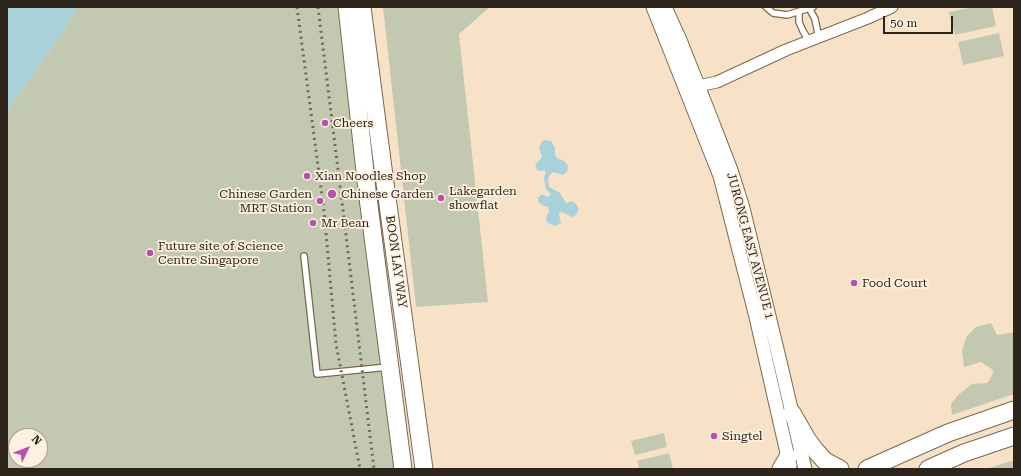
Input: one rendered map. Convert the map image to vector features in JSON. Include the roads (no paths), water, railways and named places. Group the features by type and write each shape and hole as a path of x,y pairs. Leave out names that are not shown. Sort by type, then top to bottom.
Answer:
{"main road":[{"name":"BOON LAY WAY","path":"347,7 367,190 403,469"},
{"name":"BOON LAY WAY","path":"362,7 424,469"},
{"path":"867,469 948,433 1014,410"},
{"path":"792,413 807,439 824,461 840,469"},
{"path":"928,469 964,453 1014,436"}],"street":[{"name":"JURONG EAST AVENUE 1","path":"653,7 731,170 738,193 786,465"},
{"name":"JURONG EAST AVENUE 1","path":"665,7 694,92"},
{"path":"694,92 814,39 892,7"},
{"name":"JURONG EAST AVENUE 1","path":"754,286 792,413 805,469"}],"lane":[{"path":"766,7 773,13 781,15 787,15 811,8 815,19 814,39"},
{"path":"799,12 799,22 803,31 814,39"},
{"path":"304,256 317,374 390,366"}],"water":[{"path":"7,7 79,7 7,111"},
{"path":"544,140 551,141 555,148 555,155 557,158 564,161 568,166 567,172 563,175 553,172 551,174 548,178 549,187 560,193 565,202 567,203 571,201 576,204 579,209 576,215 571,217 560,212 559,215 561,223 555,226 546,221 549,211 548,207 538,202 538,198 541,195 548,197 551,194 545,186 544,177 546,172 544,170 537,170 535,165 542,157 539,148"}],"railway":[{"path":"297,7 324,211 336,344 360,469"},
{"path":"318,7 374,469"}],"place":[{"name":"Cheers","path":"325,123"},
{"name":"Xian Noodles Shop","path":"307,176"},
{"name":"Chinese Garden","path":"332,194"},
{"name":"Lakegarden showflat","path":"441,198"},
{"name":"Chinese Garden MRT Station","path":"320,201"},
{"name":"Mr Bean","path":"313,223"},
{"name":"Future site of Science Centre Singapore","path":"150,253"},
{"name":"Food Court","path":"854,283"},
{"name":"Singtel","path":"714,436"}]}
